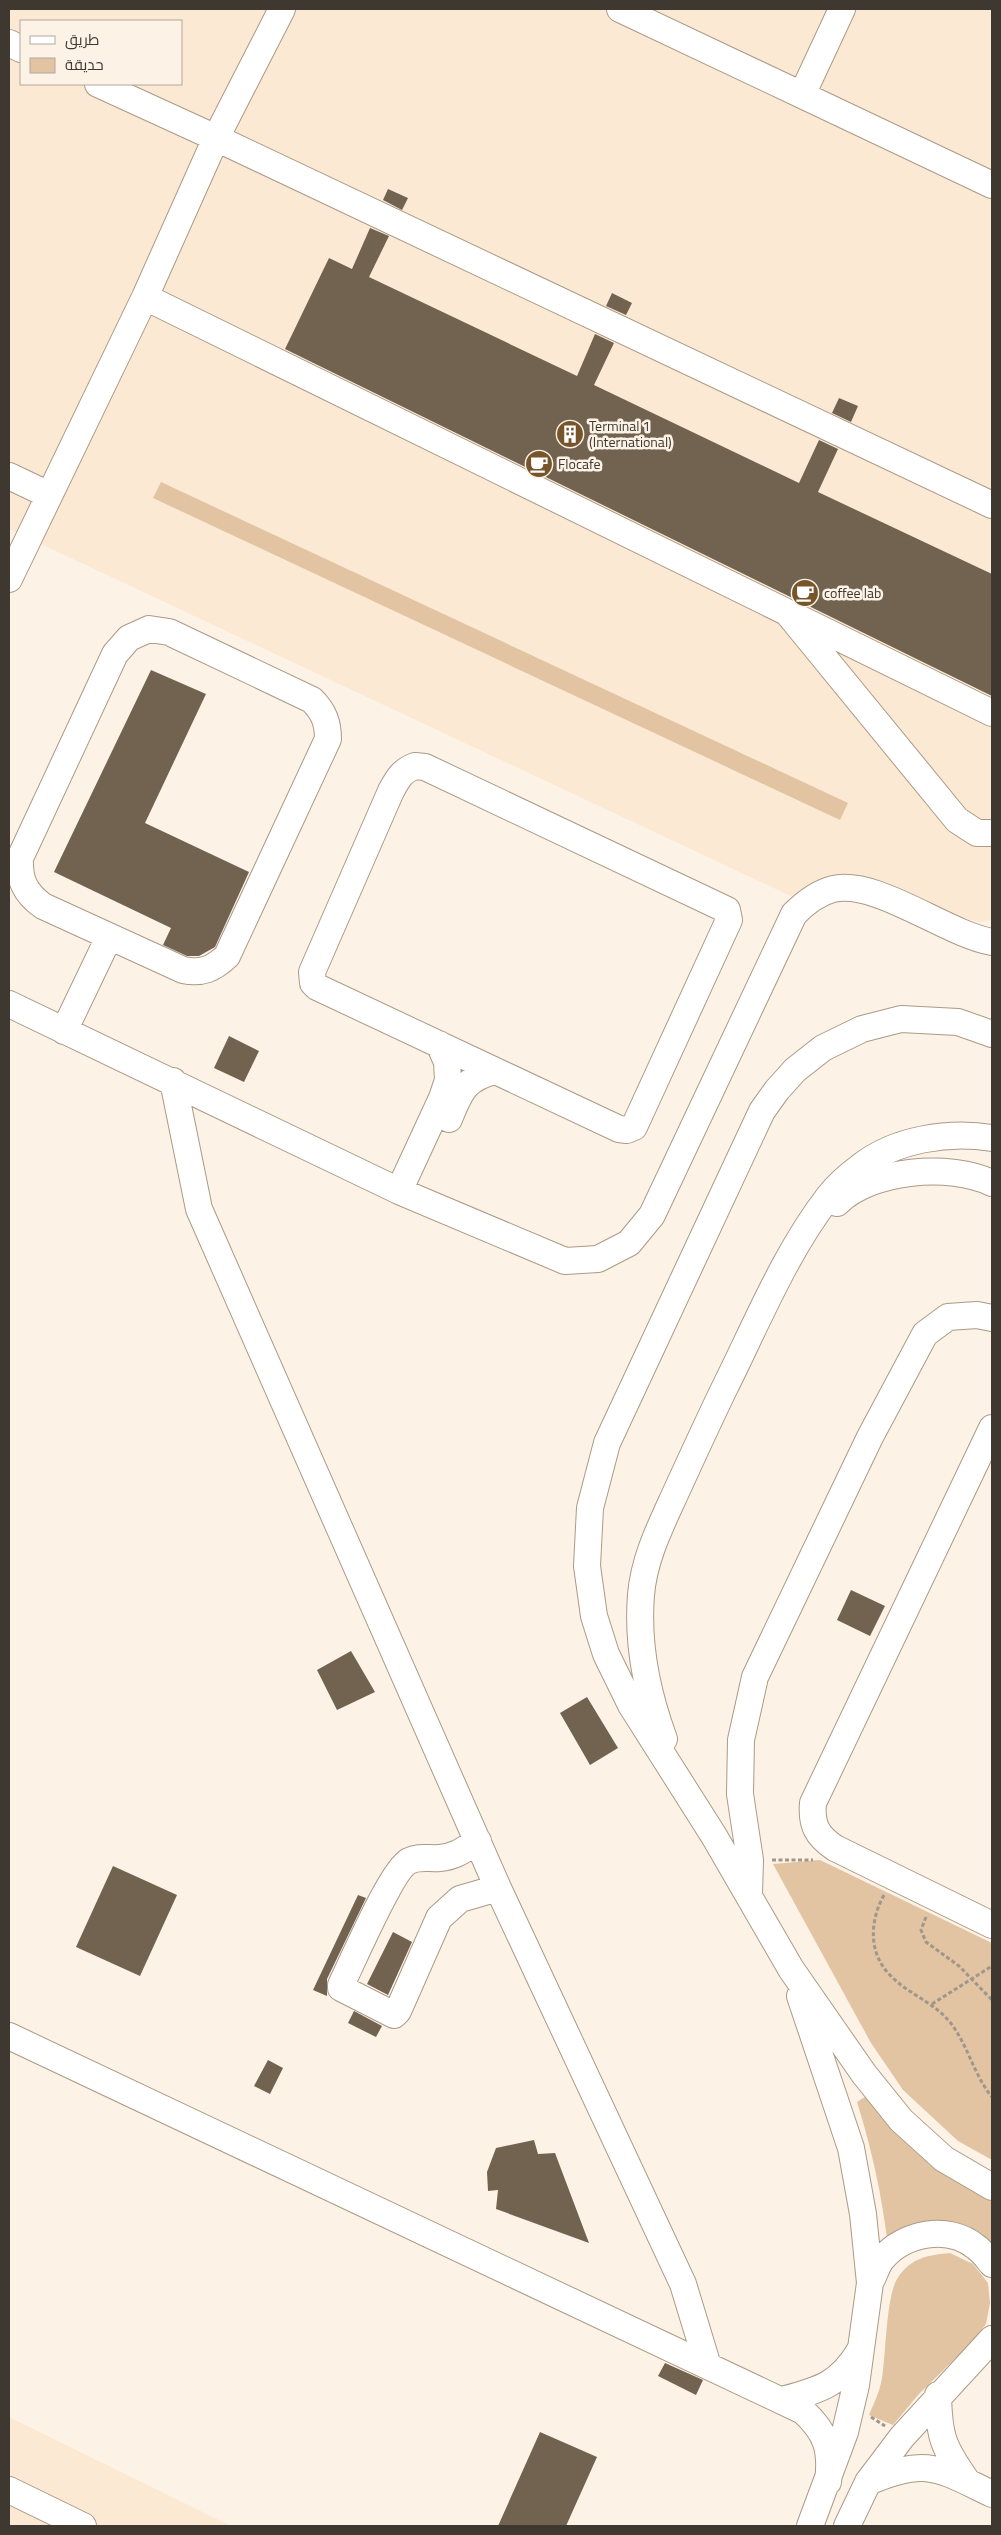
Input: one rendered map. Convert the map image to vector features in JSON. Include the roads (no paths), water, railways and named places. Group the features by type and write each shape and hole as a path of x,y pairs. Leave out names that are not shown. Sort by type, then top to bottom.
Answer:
{"lane":[{"path":"9,579 145,297 216,138 282,9"},
{"path":"620,9 992,185"},
{"path":"802,95 842,9"},
{"path":"100,85 216,138 992,506"},
{"path":"145,297 992,712"},
{"path":"9,476 49,495"},
{"path":"785,609 957,820 977,833 992,833"},
{"path":"149,629 168,632 312,700 325,717 328,727 328,739 227,956 217,966 196,973 183,970 109,937 43,906 31,897 22,884 20,858 119,648 129,638 149,629"},
{"path":"415,766 425,767 727,910 729,920 634,1127 627,1130 619,1129 495,1071 316,987 311,977 380,814 398,777 406,770 415,766"},
{"path":"9,1004 407,1194 564,1261 598,1259 629,1243 652,1215 794,914 804,903 834,889 860,890 883,897 974,939 992,942"},
{"path":"64,1031 109,937"},
{"path":"992,1034 958,1022 901,1019 862,1030 823,1048 795,1070 777,1090 762,1112 607,1443 590,1508 587,1566 594,1616 606,1654 631,1705 748,1894 791,1969 864,2074 901,2120 944,2159 992,2187"},
{"path":"407,1194 448,1080 447,1062 439,1044"},
{"path":"407,1194 466,1085 479,1075 495,1071"},
{"path":"173,1081 199,1209 498,1888 683,2284 708,2366"},
{"path":"680,1782 647,1682 641,1649 641,1594 653,1544 705,1429 786,1263 829,1195 860,1166 888,1149 935,1137 975,1135 992,1138"},
{"path":"786,1263 815,1226 842,1198 879,1178 936,1171 981,1178 992,1183"},
{"path":"748,1894 750,1860 740,1794 741,1740 755,1677 870,1437 925,1334 948,1317 987,1321"},
{"path":"992,1428 813,1803 812,1818 816,1830 823,1840 835,1848 992,1925"},
{"path":"478,1841 457,1855 438,1859 415,1858 406,1862 390,1884 341,1988 394,2015 398,2011 439,1918 460,1899 498,1888"},
{"path":"791,1969 851,2148 863,2214 870,2283 862,2346 851,2405 828,2482 810,2526"},
{"path":"9,2036 803,2411 818,2424 825,2438 831,2460 828,2482"},
{"path":"870,2283 882,2260 901,2242 926,2234 952,2235 976,2246 992,2264"},
{"path":"847,2526 868,2482 902,2436 992,2339"},
{"path":"782,2400 831,2384 850,2368 862,2346"},
{"path":"938,2395 939,2428 944,2446 967,2481"},
{"path":"868,2482 886,2474 920,2466 936,2468 992,2494"},
{"path":"9,2490 83,2526"}],"place":[{"name":"Terminal 1 (International)","path":"570,434"},
{"name":"Flocafe","path":"539,464"},
{"name":"coffee lab","path":"805,593"}]}
